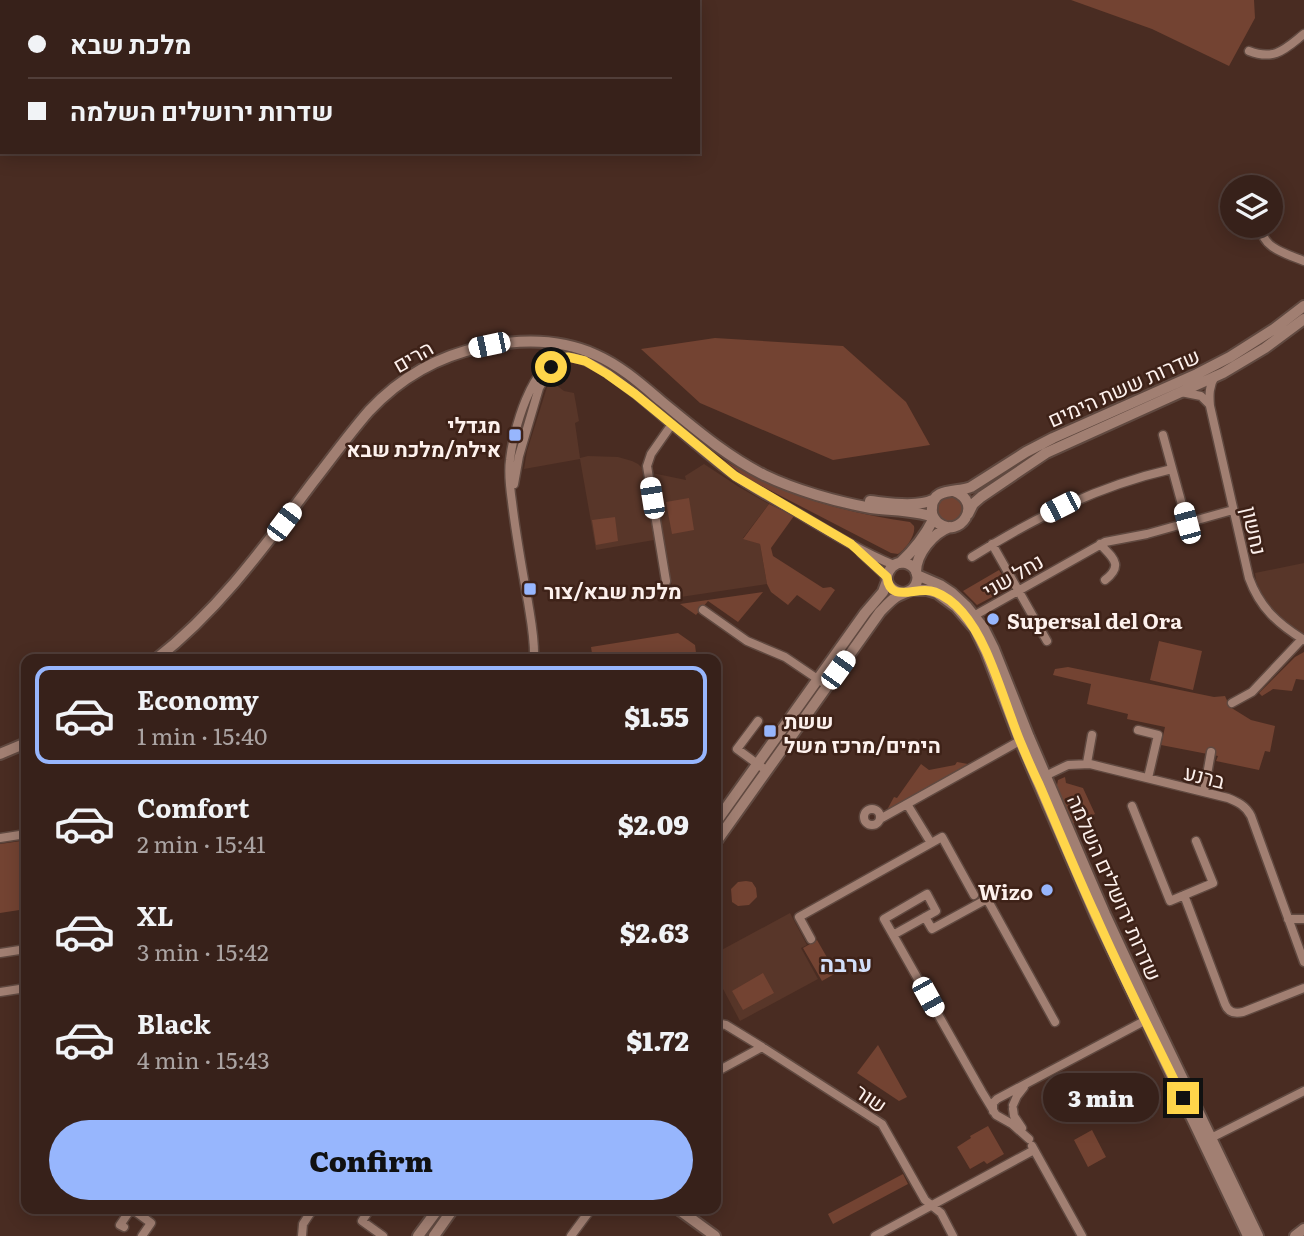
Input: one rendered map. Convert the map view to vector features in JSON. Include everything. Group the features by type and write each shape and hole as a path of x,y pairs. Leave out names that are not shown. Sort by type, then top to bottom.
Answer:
{"main road":[{"name":"שדרות ששת הימים","path":"954,491 974,485 1053,438 1219,363 1274,329 1304,306"},
{"name":"שדרות ששת הימים","path":"968,514 978,499 1040,456 1215,376 1249,358 1304,320"},
{"name":"הרים","path":"162,654 232,588 356,427 384,396 426,367 472,349 508,343 547,342 595,354 633,377 738,460 778,480 857,505 934,517"},
{"name":"הרים","path":"808,491 890,503 922,503 934,499"},
{"path":"822,683 880,612 894,598 916,584 920,555 939,533 965,519 968,505 960,494 954,491 943,492 934,499 932,505 934,517 940,524 950,527"},
{"path":"904,512 919,520 921,538"},
{"path":"721,834 762,768 822,683 865,613 883,592 890,569 909,555 934,517"},
{"path":"897,564 911,565 917,573"},
{"name":"שדרות ירושלים השלמה","path":"917,573 952,593 971,618 1248,1236"},
{"path":"887,579 894,590 907,592"},
{"name":"שדרות ירושלים השלמה","path":"907,592 927,590 937,593 971,618"},
{"path":"0,754 21,745"},
{"path":"721,816 762,768"},
{"name":"שדרות ירושלים השלמה","path":"1207,1140 1258,1236"},
{"path":"418,1236 434,1214"},
{"path":"434,1236 449,1214"},
{"path":"685,1214 715,1236"},
{"path":"1295,1236 1304,1229"}],"street":[{"path":"1249,51 1263,55 1275,54 1304,34"},
{"path":"1264,238 1268,244 1304,261"},
{"path":"534,654 533,630 512,503 517,462 540,388 548,371 561,358 576,358 595,366 625,386 735,476 851,544 897,564"},
{"name":"נחשון","path":"1215,376 1209,394 1210,406 1249,578 1257,597 1274,619 1303,639"},
{"path":"1181,392 1201,396 1210,406"},
{"path":"666,581 647,469 651,454 672,424"},
{"path":"1163,435 1187,523"},
{"path":"972,557 1040,517 1080,498 1123,481 1172,469"},
{"name":"נחל שני","path":"971,618 1100,544 1233,510"},
{"path":"851,544 887,579"},
{"path":"992,544 1046,641"},
{"path":"1100,544 1115,561 1116,566 1105,580"},
{"path":"703,610 747,641 781,654 822,683"},
{"path":"1232,703 1252,692 1303,639"},
{"path":"758,721 737,748 762,768"},
{"path":"1138,730 1157,735 1148,778"},
{"path":"1087,763 1092,735"},
{"path":"880,819 1024,739"},
{"path":"1203,792 1211,752"},
{"name":"ברנע","path":"1041,778 1068,765 1087,763 1241,804 1247,809 1304,962"},
{"path":"907,804 931,843"},
{"path":"1132,806 1170,901 1213,883 1196,841"},
{"path":"0,838 21,835"},
{"path":"811,939 799,917 942,837 974,895"},
{"path":"893,935 936,911 927,894 884,919 893,935 982,1092 997,1114 1029,1139"},
{"path":"1184,895 1224,1004 1231,1012 1242,1012 1304,988"},
{"path":"925,917 932,929 987,899 1055,1022"},
{"path":"1288,919 1304,919"},
{"path":"0,953 21,950"},
{"path":"0,992 21,989"},
{"path":"997,1114 993,1103 999,1098 1149,1018"},
{"name":"שור","path":"721,1024 730,1026 881,1123 925,1200 941,1213 953,1236"},
{"path":"721,1069 762,1047"},
{"path":"997,1114 1007,1117 1028,1082"},
{"path":"1207,1140 1304,1091"},
{"path":"982,1092 989,1097 1009,1099 1015,1117 1082,1236"},
{"path":"875,1236 1034,1150"},
{"path":"124,1227 120,1225 128,1214"},
{"path":"139,1214 151,1223 142,1236"},
{"path":"302,1236 302,1227 310,1214"},
{"path":"367,1214 362,1221 383,1236"},
{"path":"571,1236 587,1214"},
{"path":"304,1222 307,1236"}],"shaded area":[{"path":"1071,0 1254,0 1255,18 1229,66 1152,29"},
{"path":"715,338 843,346 906,402 930,445 833,460 700,403 641,349"},
{"path":"551,381 564,391 574,393 579,421 575,423 580,458 618,457 632,461 642,468 654,540 596,550 580,459 524,469 527,451"},
{"path":"722,459 787,491 821,503 910,522 914,526 912,537 901,552 891,553 748,479"},
{"path":"704,464 769,504 743,538 760,544 767,584 674,598 652,473 686,480 685,476"},
{"path":"941,495 959,495 966,512 964,518 947,525 934,512"},
{"path":"689,498 694,530 672,534 666,502"},
{"path":"769,504 794,516 771,548 773,556 823,588 831,587 835,590 820,611 797,595 788,605 771,592 767,584 760,544 743,539"},
{"path":"615,517 618,541 596,545 592,520"},
{"path":"1304,563 1304,635 1283,622 1271,610 1262,597 1255,573"},
{"path":"999,570 1009,586 1007,589 977,605 963,591"},
{"path":"763,592 738,622 708,601 696,615 680,604"},
{"path":"678,633 695,645 696,654 592,654 591,647"},
{"path":"1159,641 1202,651 1193,690 1150,680"},
{"path":"1304,652 1304,680 1296,679 1292,691 1273,689 1262,696 1259,693 1295,657"},
{"path":"1068,667 1214,697 1225,696 1230,707 1251,720 1275,726 1270,752 1265,751 1259,770 1216,761 1218,756 1161,745 1165,727 1127,719 1128,714 1087,704 1091,684 1053,675 1055,669"},
{"path":"957,762 968,764 888,808 921,764 929,770 955,765"},
{"path":"1065,777 1066,783 1083,788 1095,814 1072,824 1056,790 1058,780"},
{"path":"21,841 21,910 0,913 0,844"},
{"path":"738,882 752,882 757,897 749,905 738,906 732,902 731,889"},
{"path":"790,913 807,945 801,948 818,979 740,1021 721,988 721,950"},
{"path":"817,940 836,973 822,981 803,948"},
{"path":"763,973 774,993 743,1010 732,991"},
{"path":"878,1045 907,1097 899,1101 857,1073"},
{"path":"988,1126 1004,1154 987,1164 984,1161 970,1169 957,1147"},
{"path":"1092,1130 1106,1157 1088,1167 1074,1140"},
{"path":"903,1174 908,1184 833,1224 828,1214"}],"place":[{"name":"מגדלי אילת/מלכת שבא","path":"515,435"},
{"name":"מלכת שבא/צור","path":"530,589"},
{"name":"Supersal del Ora","path":"993,619"},
{"name":"ששת הימים/מרכז משל","path":"770,731"},
{"name":"Wizo","path":"1047,890"}],"district":[{"name":"ערבה","path":"846,962"}],"route":[{"path":"551,367 561,358 568,357 585,361 601,370 625,386 735,476 851,544 887,577 888,584 894,590 899,593 911,590 937,593 968,620 986,652 1020,741 1096,917 1183,1098"}]}
